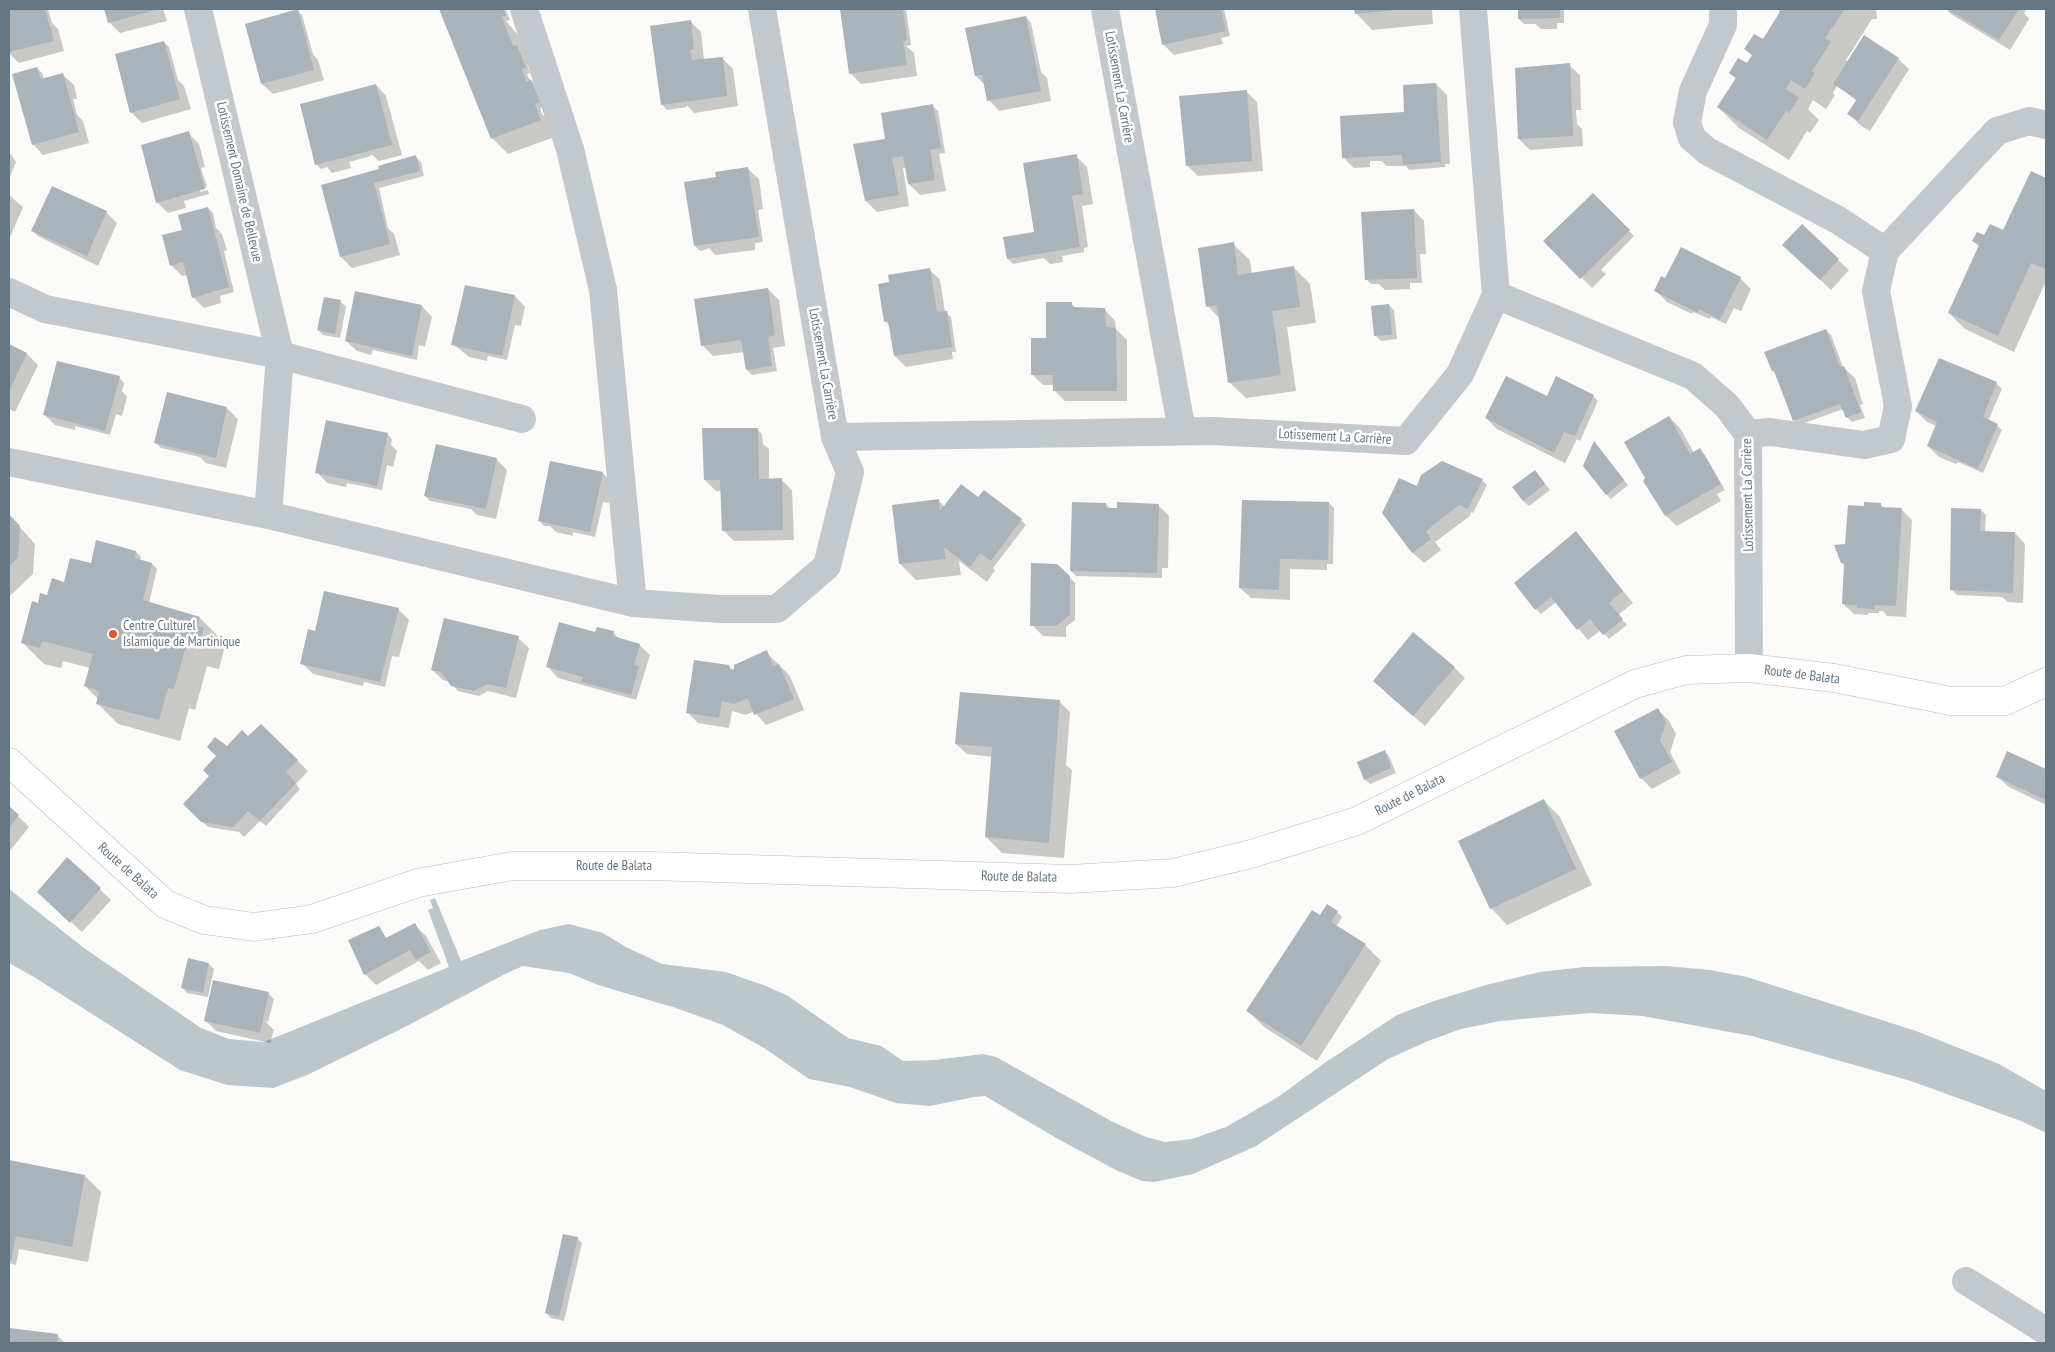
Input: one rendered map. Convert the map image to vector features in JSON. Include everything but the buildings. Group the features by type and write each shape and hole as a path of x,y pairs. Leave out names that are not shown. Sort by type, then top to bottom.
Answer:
{"main road":[{"name":"Route de Balata","path":"9,762 165,904 204,920 254,927 312,919 418,883 512,866 651,866 1070,878 1173,873 1251,854 1357,821 1635,684 1686,670 1749,668 1834,678 1951,702 2005,702 2046,682"}],"street":[{"name":"Lotissement Domaine de Bellevue","path":"198,9 280,355 268,515"},
{"path":"524,9 570,148 604,290 633,603"},
{"name":"Lotissement La Carrière","path":"762,9 835,437 1212,431 1406,441 1460,374 1496,295 1473,9"},
{"name":"Lotissement La Carrière","path":"1105,9 1182,431"},
{"path":"1723,9 1723,25 1693,91 1687,122 1692,138 1707,151 1838,220 1885,252"},
{"path":"1748,434 1770,432 1864,445 1891,439 1898,406 1876,291 1885,252 1997,131 2029,121 2046,125"},
{"path":"9,292 45,309 280,355 522,419"},
{"name":"Lotissement La Carrière","path":"1496,295 1693,376 1727,406 1748,434 1749,668"},
{"path":"9,462 268,515 633,603 720,609 777,609 827,566 850,472 835,437"},
{"path":"1966,1281 2046,1332"}],"shaded area":[{"path":"9,889 84,948 201,1028 229,1039 264,1042 449,967 428,910 433,908 430,900 435,898 461,961 540,930 569,924 603,933 626,947 662,964 726,972 766,986 788,996 848,1038 881,1046 903,1061 934,1060 983,1054 996,1057 1113,1122 1146,1137 1165,1142 1192,1139 1226,1127 1278,1097 1326,1062 1397,1015 1434,1001 1486,985 1540,972 1584,967 1666,966 1710,970 1747,977 1916,1031 1999,1064 2046,1091 2046,1133 2021,1121 1911,1081 1752,1036 1643,1016 1590,1013 1500,1021 1461,1029 1428,1041 1388,1059 1256,1146 1193,1174 1154,1182 1142,1181 1118,1171 1058,1139 985,1096 930,1106 896,1103 850,1087 809,1079 764,1048 723,1025 676,1008 598,985 569,973 523,966 307,1075 273,1088 227,1085 180,1070 9,963"}],"place":[{"name":"Centre Culturel Islamique de Martinique","path":"113,634"}]}
